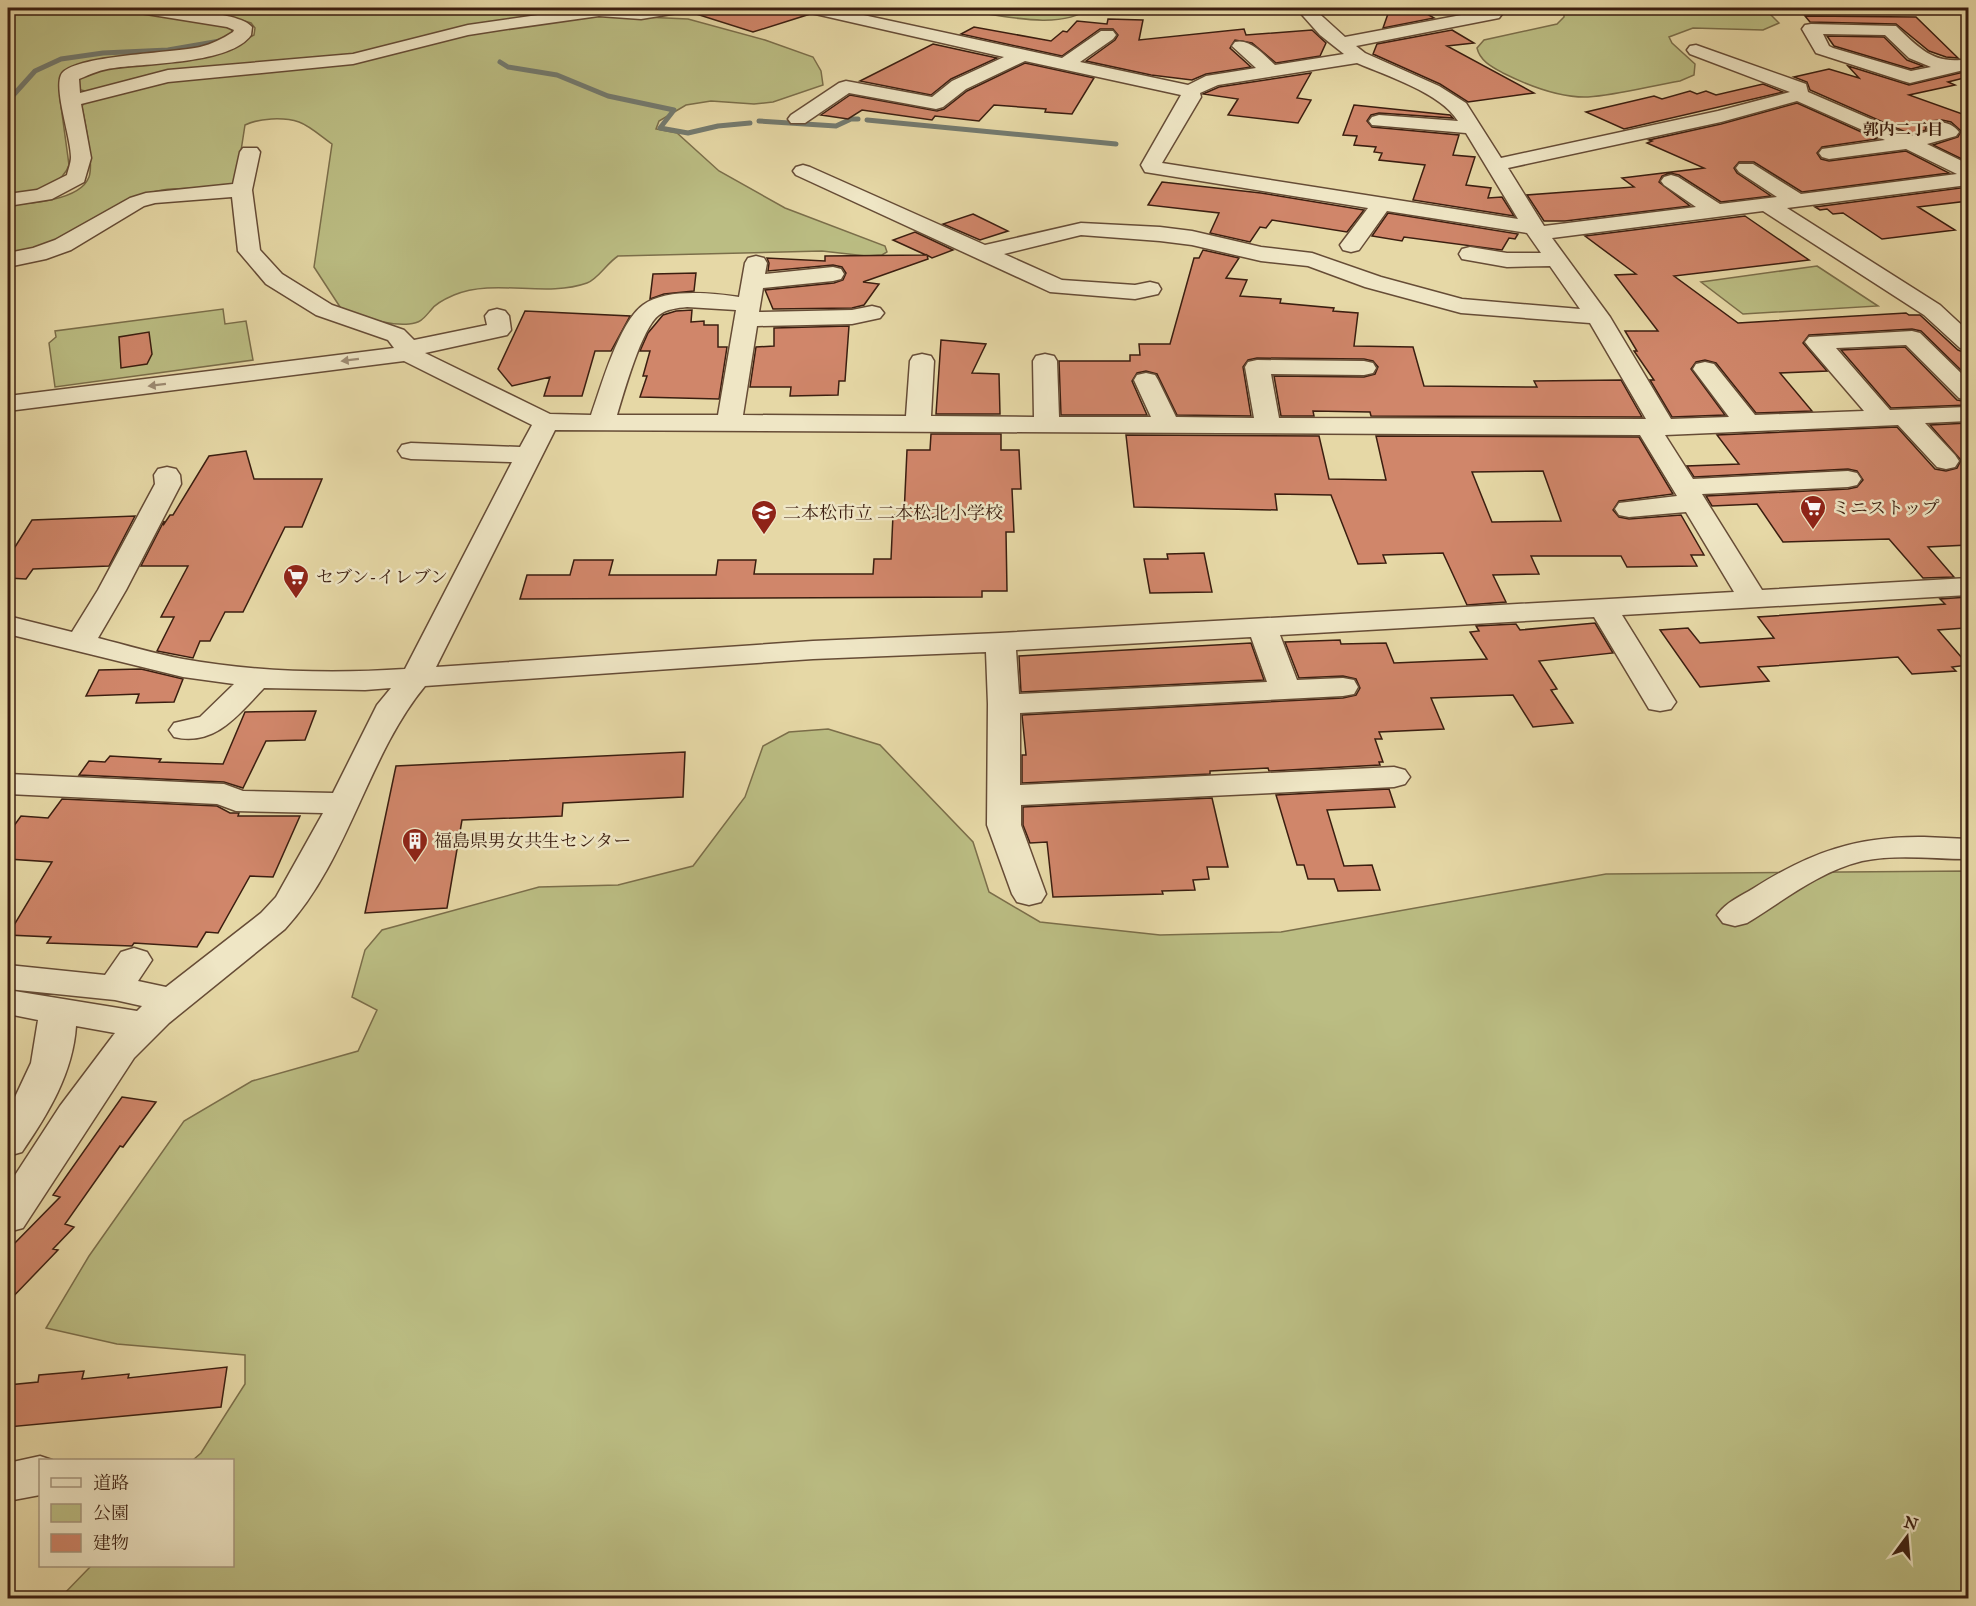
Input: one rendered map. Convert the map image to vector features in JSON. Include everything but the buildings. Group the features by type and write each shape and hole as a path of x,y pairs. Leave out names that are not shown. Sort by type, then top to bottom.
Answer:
{"street":[{"path":"8,200 51,194 77,178 81,158 71,100 70,76 80,70 112,63 208,51 231,44 242,35 243,27 231,22 140,8"},
{"path":"71,100 168,76 352,59 468,30 500,25 599,11 641,14 678,8"},
{"path":"811,8 1021,56 1190,91 1213,80 1359,57"},
{"path":"1304,8 1326,31 1359,57 1444,96 1459,107 1537,230 1598,317 1689,495 1752,598"},
{"path":"1343,43 1493,14"},
{"path":"1950,68 1915,54 1890,30 1811,29 1822,50 1910,77 1968,64"},
{"path":"1064,65 1107,35"},
{"path":"1241,46 1272,71"},
{"path":"1696,50 1799,91 1908,143 1968,177"},
{"path":"798,118 846,87 936,103 960,85 1021,56"},
{"path":"1201,68 1230,77"},
{"path":"1495,165 1678,125 1799,91 1819,83"},
{"path":"1190,91 1191,97 1151,165 1152,168 1537,230 1766,204 1968,177"},
{"path":"1647,112 1678,125"},
{"path":"1379,121 1472,128"},
{"path":"1829,153 1908,143 1949,132 1937,127"},
{"path":"250,152 242,190 249,251 274,279 324,310 396,335 404,343 408,353 546,422 1655,427 1968,414"},
{"path":"1746,168 1796,200"},
{"path":"803,171 1058,287 1135,292 1150,289"},
{"path":"1671,181 1715,210"},
{"path":"8,260 38,254 63,244 137,202 153,197 242,190"},
{"path":"1351,245 1382,204"},
{"path":"1766,204 1932,310 1968,343"},
{"path":"985,252 1081,229 1160,234 1192,238 1261,254 1312,260 1372,282 1461,306 1598,317"},
{"path":"1470,254 1507,260 1557,260"},
{"path":"601,423 633,335 651,309 828,279"},
{"path":"751,292 852,317 872,313"},
{"path":"729,423 751,292"},
{"path":"8,404 408,353 420,346 499,330 497,316"},
{"path":"1946,461 1894,417 1817,342 1912,338 1968,393"},
{"path":"918,423 922,361"},
{"path":"1045,361 1047,423"},
{"path":"1268,425 1257,368 1365,368"},
{"path":"1705,369 1748,424"},
{"path":"1146,380 1167,424"},
{"path":"8,1217 121,1048 172,1001 273,921 289,903 318,855 393,705 415,679 546,422"},
{"path":"411,451 529,455"},
{"path":"80,643 112,590 168,484 167,475"},
{"path":"1629,509 1689,495 1848,479"},
{"path":"8,625 183,668 258,678 365,681 813,650 1000,642 1968,587"},
{"path":"1602,606 1660,702"},
{"path":"1262,626 1286,691"},
{"path":"1000,642 1004,704 1004,825 1029,894"},
{"path":"185,730 211,724 258,678"},
{"path":"1004,704 1342,687"},
{"path":"1003,795 1394,777"},
{"path":"8,784 224,794 236,801 342,803"},
{"path":"1735,915 1822,864 1851,853 1898,848 1968,849"},
{"path":"8,976 125,974 172,1001"},
{"path":"8,1002 144,1025"},
{"path":"8,1142 30,1112 47,1069 58,1026 57,1011"},
{"path":"8,1482 39,1476"}],"green space":[{"path":"8,8 574,8 579,10 379,51 89,92 77,89 78,80 87,71 61,76 60,99 69,165 65,173 52,184 25,194 8,197","holes":["231,17 251,23 255,28 254,35 227,50 99,68 216,45 232,36"]},
{"path":"916,8 1089,8 1063,19 1030,20 961,10"},
{"path":"1551,8 1764,8 1779,23 1763,30 1693,28 1669,37 1672,43 1695,64 1694,75 1680,81 1622,92 1577,97 1544,90 1503,73 1484,60 1477,48 1484,40 1557,24 1564,17 1564,13"},
{"path":"1771,8 1968,8 1917,13"},
{"path":"600,15 688,19 765,40 813,57 821,71 823,85 773,102 754,104 711,101 686,105 659,121 656,129 677,133 719,171 785,208 885,246 887,252 882,255 866,256 822,251 618,256 587,283 554,289 486,288 470,290 441,301 417,323 383,322 342,310 314,267 332,144 303,124 293,120 279,119 257,121 245,125 236,183 225,186 155,191 61,237 27,250 8,253 8,204 40,202 65,196 84,185 89,177 89,143 82,107 84,102 167,79 343,63 484,30"},
{"path":"1817,266 1878,306 1743,314 1701,282"},
{"path":"223,309 225,324 246,321 253,360 55,387 49,343 56,337 55,331"},
{"path":"828,729 880,745 973,842 989,892 1040,922 1160,935 1281,932 1606,874 1968,871 1968,1598 60,1598 90,1567 234,1567 234,1459 194,1459 201,1453 245,1384 245,1355 117,1344 46,1328 89,1256 184,1121 252,1081 358,1051 377,1010 352,997 365,950 382,930 539,887 618,885 693,866 745,797 763,746 789,732"}],"waterway":[{"path":"8,101 35,71 61,59 103,53 168,50 220,41"},
{"path":"500,62 508,67 557,75 608,96 674,110 660,128 688,133 718,126 750,123"},
{"path":"759,121 836,126 851,119 858,119"},
{"path":"867,120 1116,144"}],"place":[{"name":"ミニストップ","path":"1813,531"},
{"name":"二本松市立 二本松北小学校","path":"764,536"},
{"name":"セブン-イレブン","path":"296,600"},
{"name":"福島県男女共生センター","path":"415,864"}],"district":[{"name":"郭内二丁目","path":"1903,129"}]}
